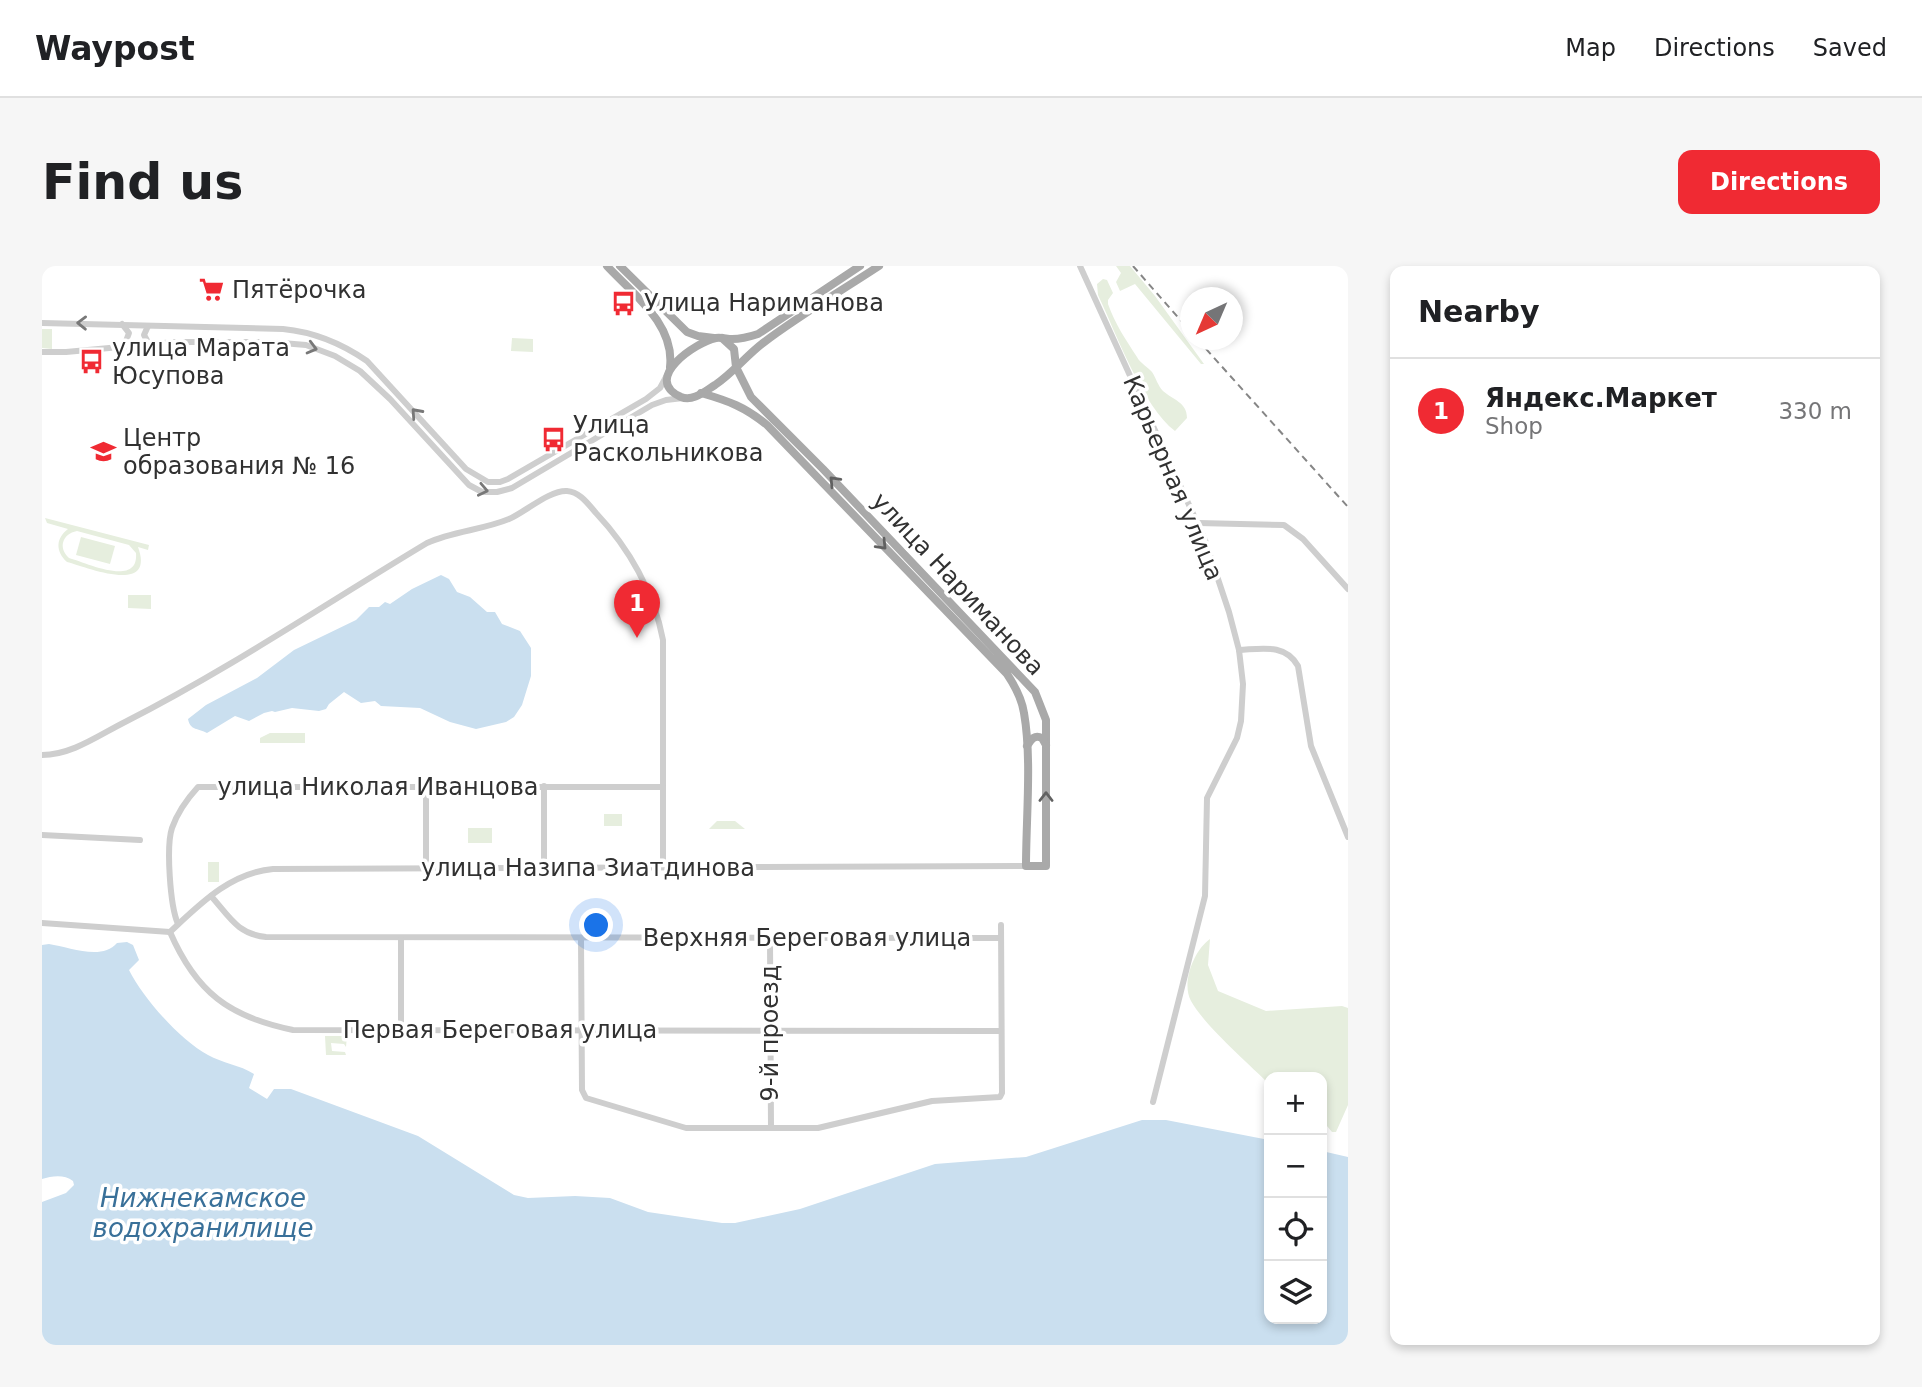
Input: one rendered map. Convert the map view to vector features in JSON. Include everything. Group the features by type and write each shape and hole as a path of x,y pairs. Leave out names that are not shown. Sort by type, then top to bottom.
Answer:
{"main road":[{"path":"607,266 661,325 669,343 668,371 671,389 685,398 701,393 726,377 764,342 879,266"},
{"path":"620,266 687,332 698,336 741,339 758,334 860,266"},
{"path":"668,371 690,352 718,338"},
{"name":"улица Нариманова","path":"701,393 740,406 767,425 1002,668 1017,689 1024,712 1027,747 1026,866 1046,866 1046,720 1035,692 842,488 751,397 736,367 734,349 718,338"},
{"path":"1027,747 1034,737 1038,736 1042,738 1046,748"}],"street":[{"name":"Карьерная улица","path":"1080,266 1198,523 1229,612 1243,684 1241,721 1228,758 1216,776 1208,798 1205,896 1153,1102"},
{"path":"42,323 302,330 338,343 367,361 466,468 488,482 508,479 646,399 660,388 668,371"},
{"path":"122,324 128,333 122,346"},
{"path":"148,326 144,335 149,344"},
{"path":"42,352 174,342 270,342 306,345 360,371 390,399 461,478 475,490 482,492 512,488 652,405 685,398"},
{"path":"42,755 71,750 163,702 426,542 509,519 561,491 572,492 583,499 618,538 633,562 659,623 663,640 663,867"},
{"path":"1198,523 1283,525 1303,539 1348,589"},
{"path":"1238,650 1275,649 1283,651 1294,660 1313,753 1348,837"},
{"path":"426,786 426,869"},
{"path":"544,786 544,868"},
{"name":"улица Николая Иванцова","path":"178,924 171,900 171,833 183,803 198,787 663,787"},
{"path":"42,835 140,840"},
{"name":"улица Назипа Зиатдинова","path":"170,932 234,879 265,870 1026,866"},
{"name":"Верхняя Береговая улица","path":"211,896 235,925 255,935 313,939 1000,938"},
{"path":"42,923 170,932"},
{"path":"581,939 582,1090 590,1101 678,1126 818,1128 940,1100 1000,1097 1001,925"},
{"name":"Первая Береговая улица","path":"170,932 181,958 201,984 221,1002 248,1018 293,1030 1001,1031"},
{"path":"401,938 401,1030"},
{"name":"9-й проезд","path":"770,939 771,1128"}],"green space":[{"path":"1116,266 1130,266 1180,331 1180,339 1135,284 1120,291 1116,282 1121,273"},
{"path":"1103,279 1107,280 1113,293 1108,304 1117,325 1138,359 1152,372 1163,391 1185,408 1187,418 1175,431 1152,405 1122,348 1098,295 1097,284"},
{"path":"42,329 52,329 52,349 42,348"},
{"path":"512,338 533,339 533,352 511,351"},
{"path":"1189,350 1194,350 1204,364"},
{"path":"45,518 149,545 148,550 138,547 141,562 137,571 128,575 89,569 67,562 63,558 58,545 61,536 68,529 47,523","holes":["77,531 129,545 136,553 135,563 129,569 121,571 99,568 69,558 63,542 68,535"]},
{"path":"81,537 115,546 110,564 76,555"},
{"path":"128,595 151,595 151,609 128,608"},
{"path":"270,733 305,733 305,743 260,743 260,738"},
{"path":"604,814 622,814 622,826 604,826"},
{"path":"717,821 735,821 745,829 709,829"},
{"path":"468,828 492,828 492,843 468,843"},
{"path":"208,862 219,862 219,882 208,882"},
{"path":"1210,939 1208,965 1218,991 1266,1011 1342,1006 1348,1008 1348,1105 1336,1132 1332,1132 1327,1126 1327,1072 1264,1072 1264,1079 1216,1033 1198,1011 1188,994 1188,976 1194,959"},
{"path":"325,1036 347,1036 346,1047 344,1044 331,1043 332,1051 345,1052 346,1055 326,1055"}],"water":[{"path":"441,575 449,579 457,592 470,597 487,612 495,612 502,624 520,631 531,648 531,676 522,705 514,717 506,722 476,729 450,722 420,708 381,706 375,701 361,703 344,692 326,709 319,711 292,708 264,713 249,721 235,716 207,733 189,723 188,719 206,705 257,678 294,650 356,620 369,607 379,607 385,602 390,604 412,589"},
{"name":"Нижнекамское водохранилище","path":"127,942 133,945 139,960 129,970 153,1005 174,1029 213,1058 254,1074 249,1088 267,1099 274,1089 291,1089 418,1136 514,1195 528,1198 610,1198 648,1212 735,1223 800,1209 935,1164 1026,1157 1142,1120 1166,1120 1264,1139 1264,1324 1327,1324 1327,1152 1348,1157 1348,1345 42,1345 42,1202 66,1193 74,1185 73,1181 62,1177 42,1179 42,945 94,952 111,948 117,943"}],"railway":[{"path":"1133,266 1180,320"},
{"path":"1207,350 1348,507"}],"place":[{"name":"Пятёрочка","path":"212,290"},
{"name":"Улица Нариманова","path":"624,303"},
{"name":"улица Марата Юсупова","path":"92,362"},
{"name":"Улица Раскольникова","path":"553,439"},
{"name":"Центр образования № 16","path":"103,452"},
{"name":"Яндекс.Маркет","path":"637,638"}]}
